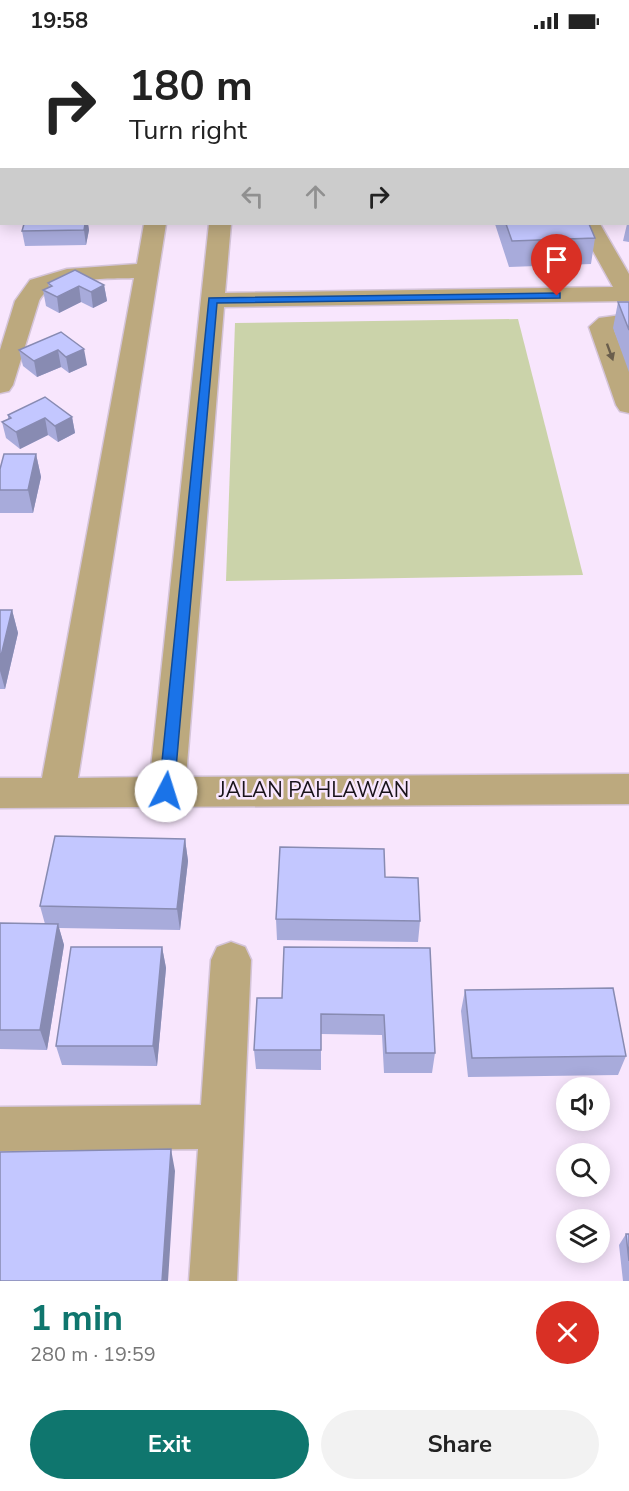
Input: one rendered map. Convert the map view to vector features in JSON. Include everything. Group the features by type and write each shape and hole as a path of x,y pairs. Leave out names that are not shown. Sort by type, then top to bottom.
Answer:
{"street":[{"path":"0,42 62,42"},
{"path":"58,791 155,225"},
{"path":"166,791 220,225"},
{"path":"212,300 629,294 590,225"},
{"path":"3,371 27,301 38,284 68,276 147,271"},
{"path":"629,321 608,323 601,327 629,405"},
{"name":"JALAN PAHLAWAN","path":"0,793 58,791 629,792"},
{"path":"213,1281 231,960"},
{"path":"0,1129 221,1127"}],"green space":[{"path":"518,319 583,575 226,581 235,323"}],"building":[{"path":"24,225 85,225 84,230 22,231"},
{"path":"506,225 589,225 595,238 512,241"},
{"path":"75,270 104,285 91,292 79,286 57,297 43,290 52,286 48,283"},
{"path":"618,302 629,302 629,330"},
{"path":"61,332 84,349 66,357 58,350 34,361 19,350"},
{"path":"45,397 72,417 55,426 45,418 16,432 2,422 11,418 8,415"},
{"path":"4,454 36,454 28,490 0,490 0,469"},
{"path":"0,610 12,610 0,660"},
{"path":"55,836 185,839 177,909 40,906"},
{"path":"280,847 384,849 385,877 418,878 420,921 276,919"},
{"path":"0,923 58,924 40,1030 0,1030"},
{"path":"71,947 162,947 153,1046 56,1046"},
{"path":"284,947 430,948 435,1053 386,1053 384,1015 321,1014 321,1050 254,1050 257,998 282,998"},
{"path":"613,988 626,1056 472,1058 465,990"},
{"path":"171,1149 162,1281 0,1281 0,1152"},
{"path":"626,1234 629,1234 629,1261"}],"route":[{"path":"166,791 212,300 557,296"}]}
